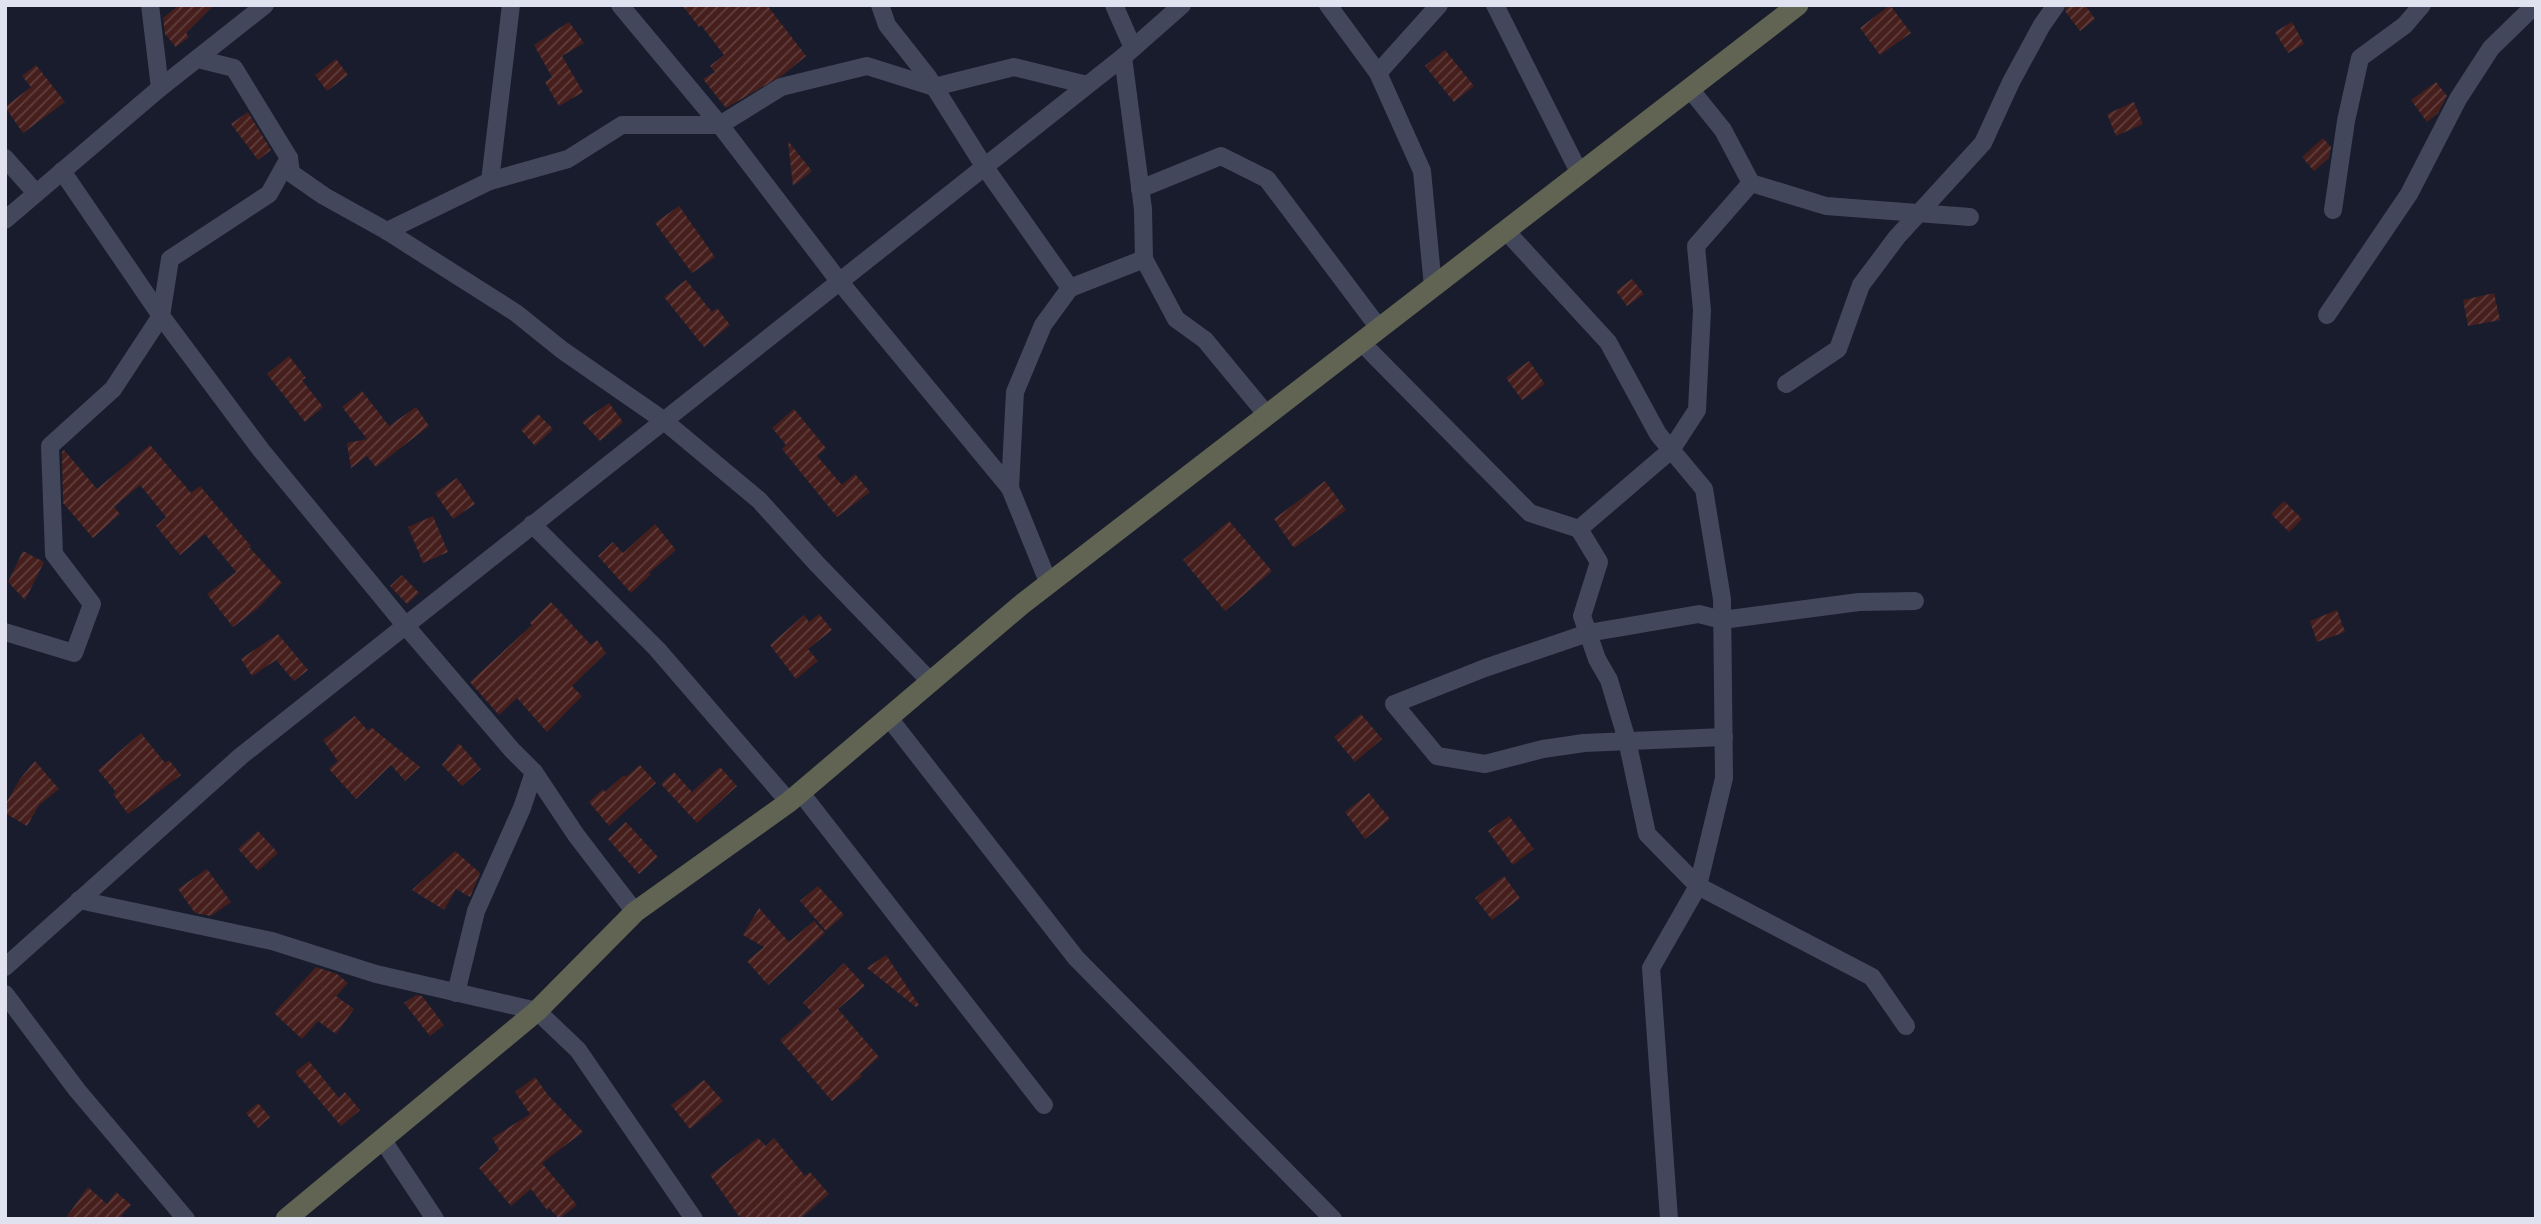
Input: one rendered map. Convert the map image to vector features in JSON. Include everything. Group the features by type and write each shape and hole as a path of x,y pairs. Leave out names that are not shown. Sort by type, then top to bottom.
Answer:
{"main road":[{"path":"286,1219 537,1011 635,912 795,797 1049,584 1798,5"}],"street":[{"path":"150,5 160,88"},
{"path":"5,220 160,88 265,5"},
{"path":"490,181 511,5"},
{"path":"620,5 720,125 839,281 1010,488 1049,584"},
{"path":"880,5 887,25 934,87 984,166 1070,288"},
{"path":"1114,5 1128,53 1144,259 1176,319 1205,340 1267,415"},
{"path":"5,967 241,755 1128,53 1182,5"},
{"path":"1328,5 1378,73 1422,171 1433,288"},
{"path":"1378,73 1439,5"},
{"path":"1495,5 1580,174"},
{"path":"1786,384 1838,349 1861,285 1897,237 1983,143 2029,48 2056,5"},
{"path":"2333,210 2346,121 2360,58 2405,25 2422,5"},
{"path":"2327,315 2409,194 2458,99 2491,48 2529,12"},
{"path":"198,59 234,68 289,158 291,173 516,313 562,350 663,420 759,500 931,682"},
{"path":"387,231 490,181 568,159 622,125 720,125 781,87 867,66 934,87 1014,67 1087,85"},
{"path":"1690,89 1723,130 1751,184 1826,206 1970,217"},
{"path":"1140,189 1221,156 1268,179 1380,328"},
{"path":"5,158 36,193"},
{"path":"5,632 74,653 92,604 54,554 50,446 113,389 161,316 170,259 270,194 289,158"},
{"path":"62,171 161,316 261,450 405,625 534,772 576,835 635,912"},
{"path":"1579,529 1671,450 1697,410 1702,310 1696,247 1751,184"},
{"path":"1506,231 1608,342 1658,434 1704,489 1722,599 1724,779 1698,886 1651,968 1669,1219"},
{"path":"1010,488 1015,392 1043,325 1070,288 1144,259"},
{"path":"1361,342 1530,513 1579,529 1599,562 1582,616 1597,659 1609,680 1627,740 1647,834 1698,886 1872,976 1906,1026"},
{"path":"532,524 657,649 795,797 1044,1105"},
{"path":"1724,737 1584,743 1543,749 1485,764 1437,756 1394,704 1485,668 1588,633 1699,614 1722,620 1858,602 1914,601"},
{"path":"889,718 1076,958 1333,1219"},
{"path":"457,993 476,911 522,808 534,772"},
{"path":"79,900 272,941 376,974 537,1011 578,1050 694,1219"},
{"path":"5,995 77,1090 186,1219"},
{"path":"382,1139 435,1219"}],"building":[{"path":"179,5 214,5 186,33 189,37 176,47 165,34 163,18"},
{"path":"682,5 767,5 806,56 783,75 726,108 703,79 715,72 710,66 724,55"},
{"path":"1890,5 1911,33 1880,55 1860,28"},
{"path":"2067,5 2085,5 2095,19 2080,31 2065,11"},
{"path":"569,22 584,43 562,56 583,92 559,106 545,82 552,77 534,45"},
{"path":"2292,22 2304,44 2288,53 2275,32"},
{"path":"1445,50 1474,86 1454,102 1425,66"},
{"path":"336,59 348,75 327,91 315,75"},
{"path":"36,65 65,102 23,133 5,107 31,87 22,76"},
{"path":"2436,82 2447,96 2438,113 2427,122 2411,100"},
{"path":"2134,102 2143,124 2116,136 2107,114"},
{"path":"248,112 271,150 258,160 231,124"},
{"path":"2323,138 2331,147 2329,158 2314,171 2302,157"},
{"path":"788,141 812,171 793,186"},
{"path":"679,206 715,257 692,273 655,223"},
{"path":"1632,279 1644,294 1627,306 1616,291"},
{"path":"686,280 712,312 717,308 730,325 704,347 664,297"},
{"path":"2494,293 2500,320 2468,326 2463,300"},
{"path":"289,356 306,378 302,380 323,407 305,422 267,374"},
{"path":"1529,361 1545,384 1522,400 1506,378"},
{"path":"362,391 389,426 416,407 429,426 376,467 367,456 351,468 347,443 367,439 342,407"},
{"path":"609,403 623,422 600,441 582,422"},
{"path":"794,409 826,448 817,456 842,485 855,474 870,492 837,517 782,449 786,445 772,428"},
{"path":"538,414 553,429 535,446 521,430"},
{"path":"150,445 191,493 200,486 282,583 258,608 233,627 207,594 236,572 205,534 180,555 156,526 166,517 140,485 114,507 120,514 93,538 63,503 64,450 97,489"},
{"path":"457,478 475,504 453,519 435,493"},
{"path":"1325,481 1346,510 1294,548 1274,519"},
{"path":"2284,501 2302,519 2289,532 2271,514"},
{"path":"433,516 448,552 423,563 408,527"},
{"path":"1229,521 1272,571 1225,611 1183,560"},
{"path":"655,524 676,550 631,593 598,556 613,542 623,553"},
{"path":"23,551 44,562 25,600 8,582"},
{"path":"402,575 419,593 407,604 390,586"},
{"path":"551,602 591,645 597,640 606,653 572,686 582,696 547,732 517,698 499,715 470,682 532,625 530,623"},
{"path":"2337,610 2345,632 2317,642 2310,621"},
{"path":"819,614 832,630 808,649 818,661 796,679 770,645 804,615 809,622"},
{"path":"278,634 308,670 294,681 276,660 252,676 241,659"},
{"path":"1361,714 1382,739 1355,762 1334,737"},
{"path":"355,716 368,731 371,727 420,767 405,781 391,765 356,799 329,769 338,761 323,740"},
{"path":"141,733 165,763 169,760 181,775 128,814 113,794 116,792 98,770"},
{"path":"459,743 481,769 462,786 442,765"},
{"path":"35,761 59,789 39,805 27,826 5,813 5,805 20,779"},
{"path":"640,765 656,783 609,826 589,802 603,789 605,792"},
{"path":"720,767 737,786 697,823 661,784 674,772 692,792"},
{"path":"1369,793 1390,819 1365,839 1345,812"},
{"path":"1509,816 1534,849 1513,865 1488,831"},
{"path":"626,822 658,857 639,874 608,839"},
{"path":"258,831 278,853 258,871 238,849"},
{"path":"455,851 480,873 470,897 456,889 444,910 412,890"},
{"path":"207,869 231,902 211,916 195,913 178,889"},
{"path":"1504,876 1520,898 1492,920 1475,898"},
{"path":"818,886 844,915 826,931 800,901"},
{"path":"759,908 789,942 814,921 825,933 768,985 747,961 764,947 743,935"},
{"path":"886,955 919,1005 916,1007 867,968"},
{"path":"844,963 865,986 838,1009 879,1057 860,1074 862,1076 832,1101 780,1040 812,1012 803,1003"},
{"path":"316,967 337,974 348,983 336,996 354,1009 336,1034 318,1021 302,1039 274,1013"},
{"path":"416,995 422,996 444,1025 430,1036 404,1003"},
{"path":"309,1061 339,1098 345,1092 360,1110 341,1126 295,1072"},
{"path":"535,1077 583,1132 542,1163 577,1205 559,1219 549,1208 547,1210 531,1189 511,1206 479,1168 499,1150 492,1138 530,1114 515,1092"},
{"path":"704,1080 723,1101 690,1129 671,1105"},
{"path":"258,1103 270,1117 258,1128 246,1113"},
{"path":"758,1138 766,1146 774,1138 805,1176 810,1172 829,1194 800,1219 741,1219 710,1175"},
{"path":"88,1187 107,1204 116,1192 131,1205 121,1216 124,1219 65,1219"}]}
